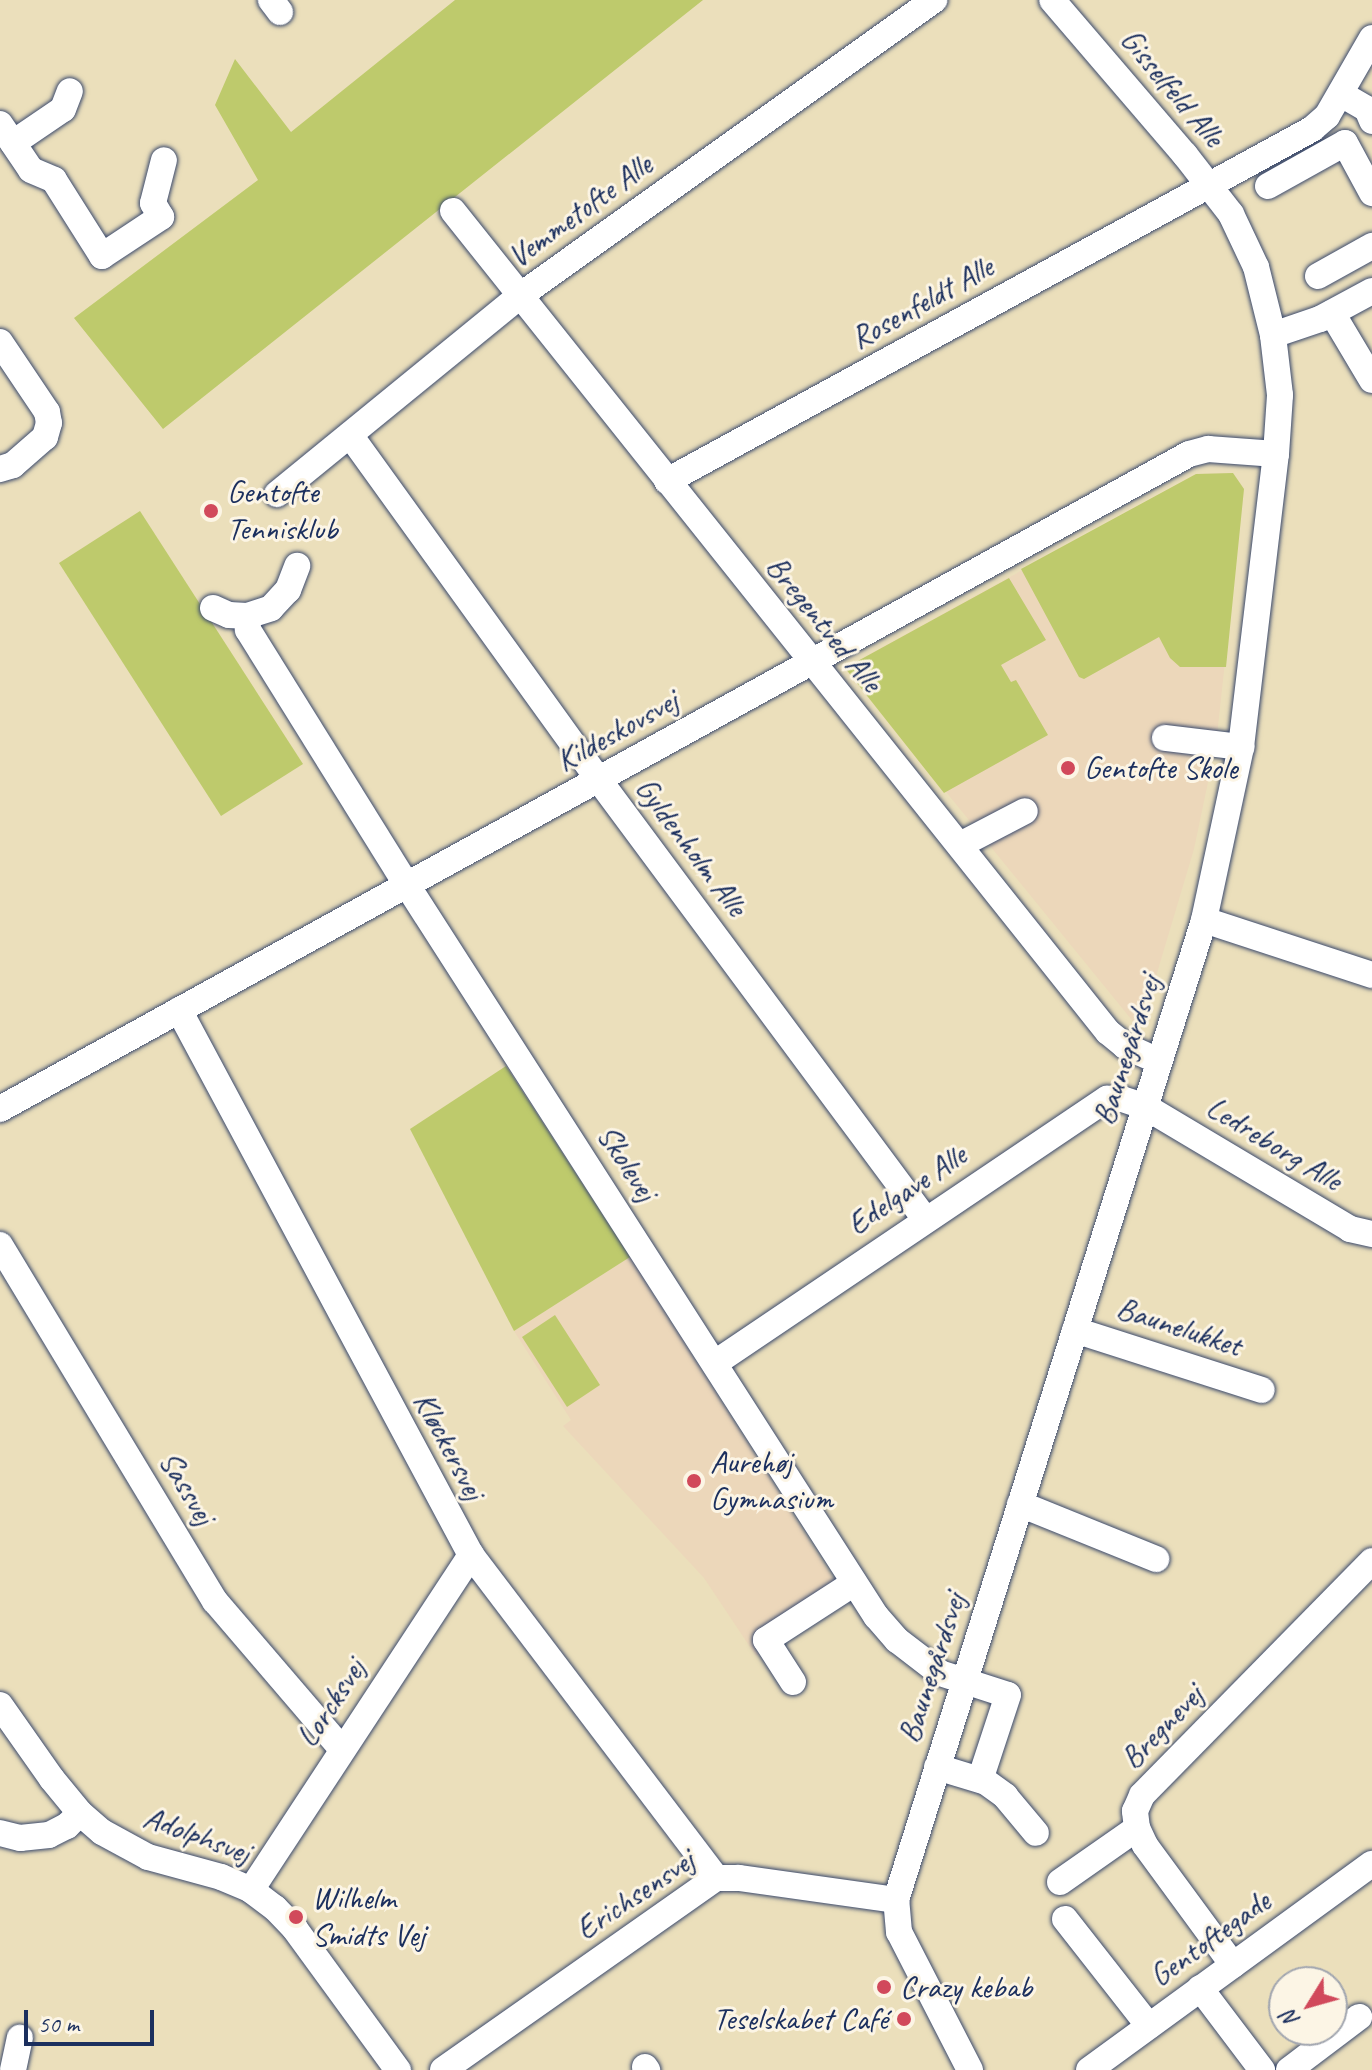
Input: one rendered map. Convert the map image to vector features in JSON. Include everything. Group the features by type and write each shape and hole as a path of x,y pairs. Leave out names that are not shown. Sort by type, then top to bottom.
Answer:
{"street":[{"name":"Vemmetofte Alle","path":"277,494 521,295 934,0"},
{"name":"Gisselfeld Alle","path":"1052,0 1209,185"},
{"path":"1209,185 1312,129 1327,116 1372,38"},
{"path":"70,91 63,109 6,134 31,170 54,180 102,256 161,217 153,203 164,160"},
{"path":"1341,94 1367,109 1372,121"},
{"path":"1268,186 1345,143 1372,193"},
{"name":"Baunegårdsvej","path":"970,2070 899,1932 896,1900 1204,920 1241,747 1276,454 1280,395 1273,335 1256,267 1231,214 1209,185"},
{"name":"Rosenfeldt Alle","path":"667,481 1209,185"},
{"name":"Bregentved Alle","path":"453,211 810,663 1108,1032 1125,1046 1159,1061"},
{"path":"1318,276 1372,246"},
{"path":"1273,335 1332,313 1372,291"},
{"path":"1332,313 1372,380"},
{"path":"0,342 47,412 49,423 45,437 13,465 0,469"},
{"name":"Gyldenholm Alle","path":"350,435 599,780 925,1219"},
{"name":"Kildeskovsvej","path":"0,1109 1189,454 1208,449 1276,454"},
{"path":"213,608 247,616 271,608 281,600 297,566"},
{"name":"Skolevej","path":"247,616 248,630 261,652 407,885 854,1583 897,1640 940,1673 1008,1695 980,1780"},
{"path":"1165,738 1241,747"},
{"path":"960,845 1025,811"},
{"path":"1204,920 1372,975"},
{"name":"Kløckersvej","path":"179,1010 471,1555 716,1878"},
{"name":"Edelgave Alle","path":"715,1363 1095,1104 1122,1099 1144,1106"},
{"name":"Ledreborg Alle","path":"1144,1106 1350,1229 1372,1234"},
{"name":"Sassvej","path":"0,1245 215,1601 342,1749"},
{"name":"Baunelukket","path":"1075,1330 1262,1390"},
{"path":"1020,1504 1156,1559"},
{"name":"Lorcksvej","path":"251,1890 471,1555"},
{"name":"Bregnevej","path":"1137,1828 1135,1811 1142,1795 1372,1561"},
{"path":"793,1682 766,1640 854,1583"},
{"name":"Adolphsvej","path":"0,1705 80,1813 123,1846 251,1890 295,1929 398,2070"},
{"path":"937,1767 980,1780 1005,1796 1036,1833"},
{"path":"0,1833 20,1838 49,1835 67,1826 80,1813"},
{"path":"1060,1882 1137,1828 1233,1965"},
{"name":"Gentoftegade","path":"1089,2070 1372,1864"},
{"name":"Erichsensvej","path":"443,2070 716,1878 739,1878 896,1900"},
{"path":"1065,1919 1149,2026"},
{"path":"1200,1988 1251,2066"},
{"path":"1289,2070 1359,2017"},
{"path":"13,2070 20,2038"}],"shaded area":[{"name":"Gentofte Skole","path":"1233,473 1244,489 1216,744 1194,849 1140,1030 845,668 1196,474"},
{"name":"Aurehøj Gymnasium","path":"630,1257 846,1599 756,1656 704,1578 563,1426 571,1420 514,1331"}],"green space":[{"path":"455,0 703,0 163,429 74,318 258,180 215,105 235,59 291,132"},
{"path":"1233,473 1244,489 1226,667 1180,667 1170,658 1159,637 1084,679 1079,677 1021,569 1196,474"},
{"path":"140,511 303,764 221,816 59,563"},
{"path":"1009,578 1046,640 1001,665 1011,682 1016,680 1048,735 944,793 845,668"},
{"path":"506,1066 630,1257 514,1331 410,1129"},
{"path":"555,1315 600,1385 567,1407 522,1337"}],"place":[{"name":"Gentofte Tennisklub","path":"211,511"},
{"name":"Gentofte Skole","path":"1068,768"},
{"name":"Aurehøj Gymnasium","path":"694,1481"},
{"name":"Wilhelm Smidts Vej","path":"296,1917"},
{"name":"Crazy kebab","path":"884,1987"},
{"name":"Teselskabet Café","path":"904,2019"}]}
